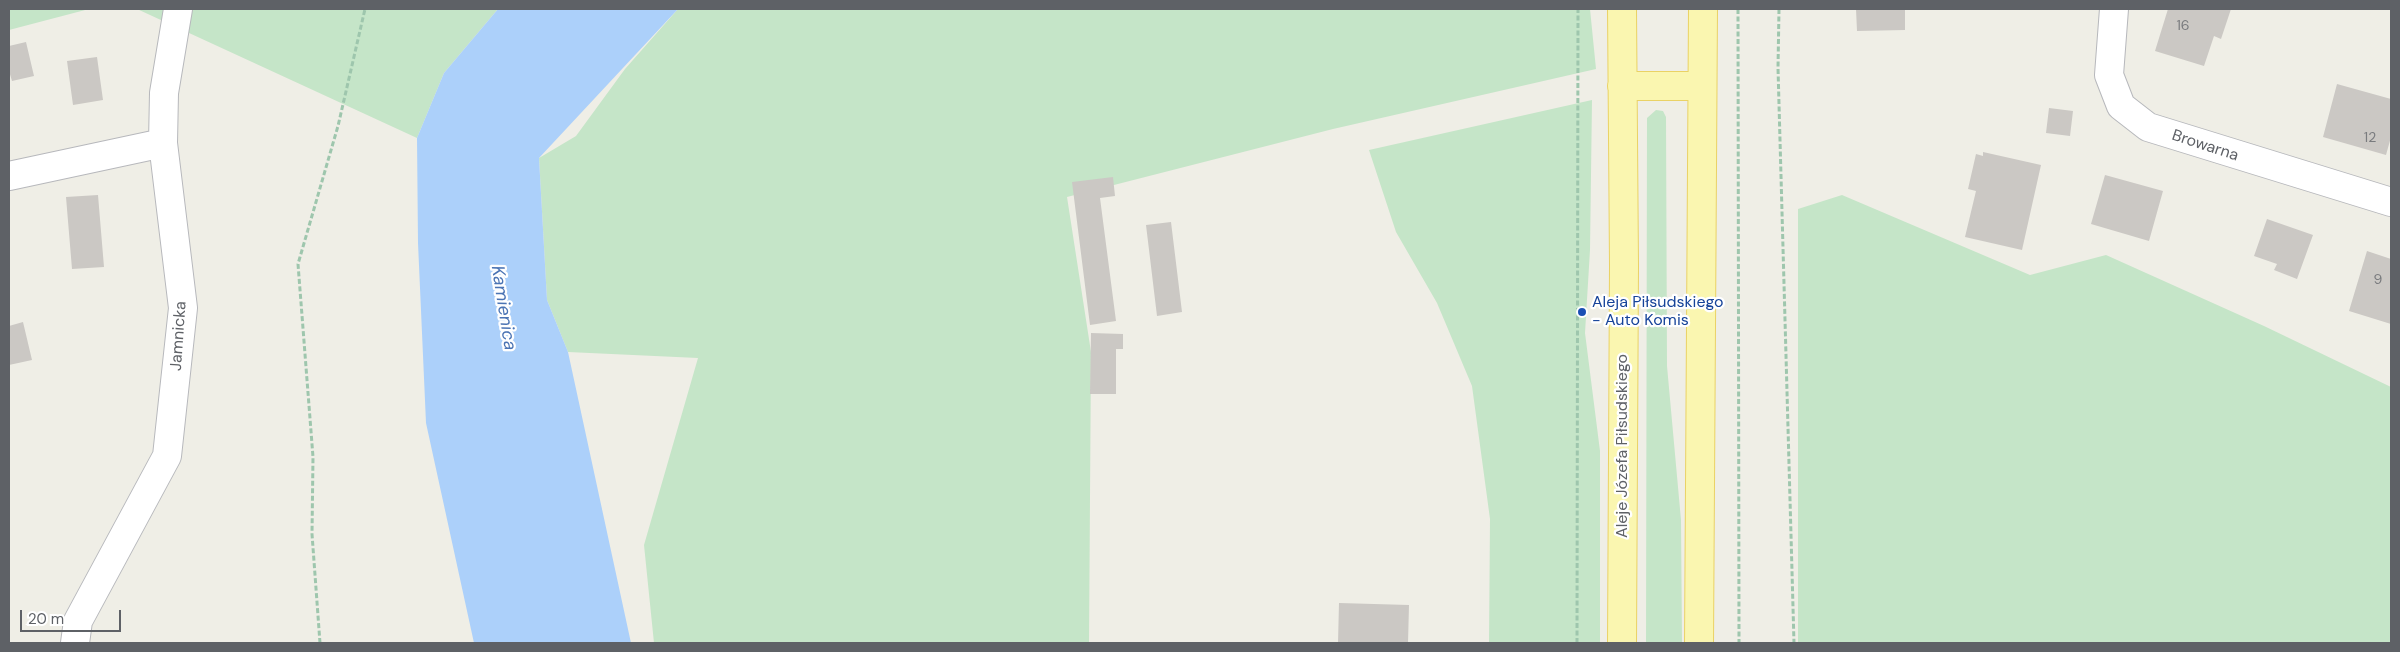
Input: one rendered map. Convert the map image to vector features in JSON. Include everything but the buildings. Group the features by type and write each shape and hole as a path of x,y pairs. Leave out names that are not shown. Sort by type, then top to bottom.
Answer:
{"main road":[{"name":"Aleje Józefa Piłsudskiego","path":"1622,9 1624,266 1622,643"},
{"path":"1699,643 1703,9"},
{"path":"1622,86 1702,86"}],"street":[{"name":"Jamnicka","path":"75,643 78,621 167,456 183,308 164,143 164,93 178,9"},
{"name":"Browarna","path":"2114,9 2109,75 2121,106 2148,127 2391,202"},
{"path":"9,176 164,143"}],"path":[{"path":"320,643 312,534 313,457 298,264 338,126 365,9"},
{"path":"1577,643 1578,9"},
{"path":"1738,9 1739,643"},
{"path":"1779,9 1778,68 1794,643"}],"green space":[{"path":"9,9 89,9 9,30"},
{"path":"137,9 498,9 444,73 417,138"},
{"path":"678,9 1590,9 1596,69 1333,129 1067,197 1091,352 1089,643 654,643 644,545 698,358 568,352 547,300 539,158 576,136 625,69"},
{"path":"1592,100 1590,250 1585,333 1600,451 1600,643 1489,643 1490,519 1472,386 1437,303 1396,232 1369,150"},
{"path":"1656,110 1663,111 1666,117 1667,366 1681,520 1682,643 1646,643 1647,118"},
{"path":"1842,195 2030,275 2106,255 2264,326 2391,387 2391,643 1798,643 1798,209"}],"water":[{"name":"Kamienica","path":"498,9 678,9 539,158 547,300 568,352 631,643 474,643 426,423 418,243 417,138 444,73"}],"place":[{"name":"Aleja Piłsudskiego - Auto Komis","path":"1582,312"}]}
